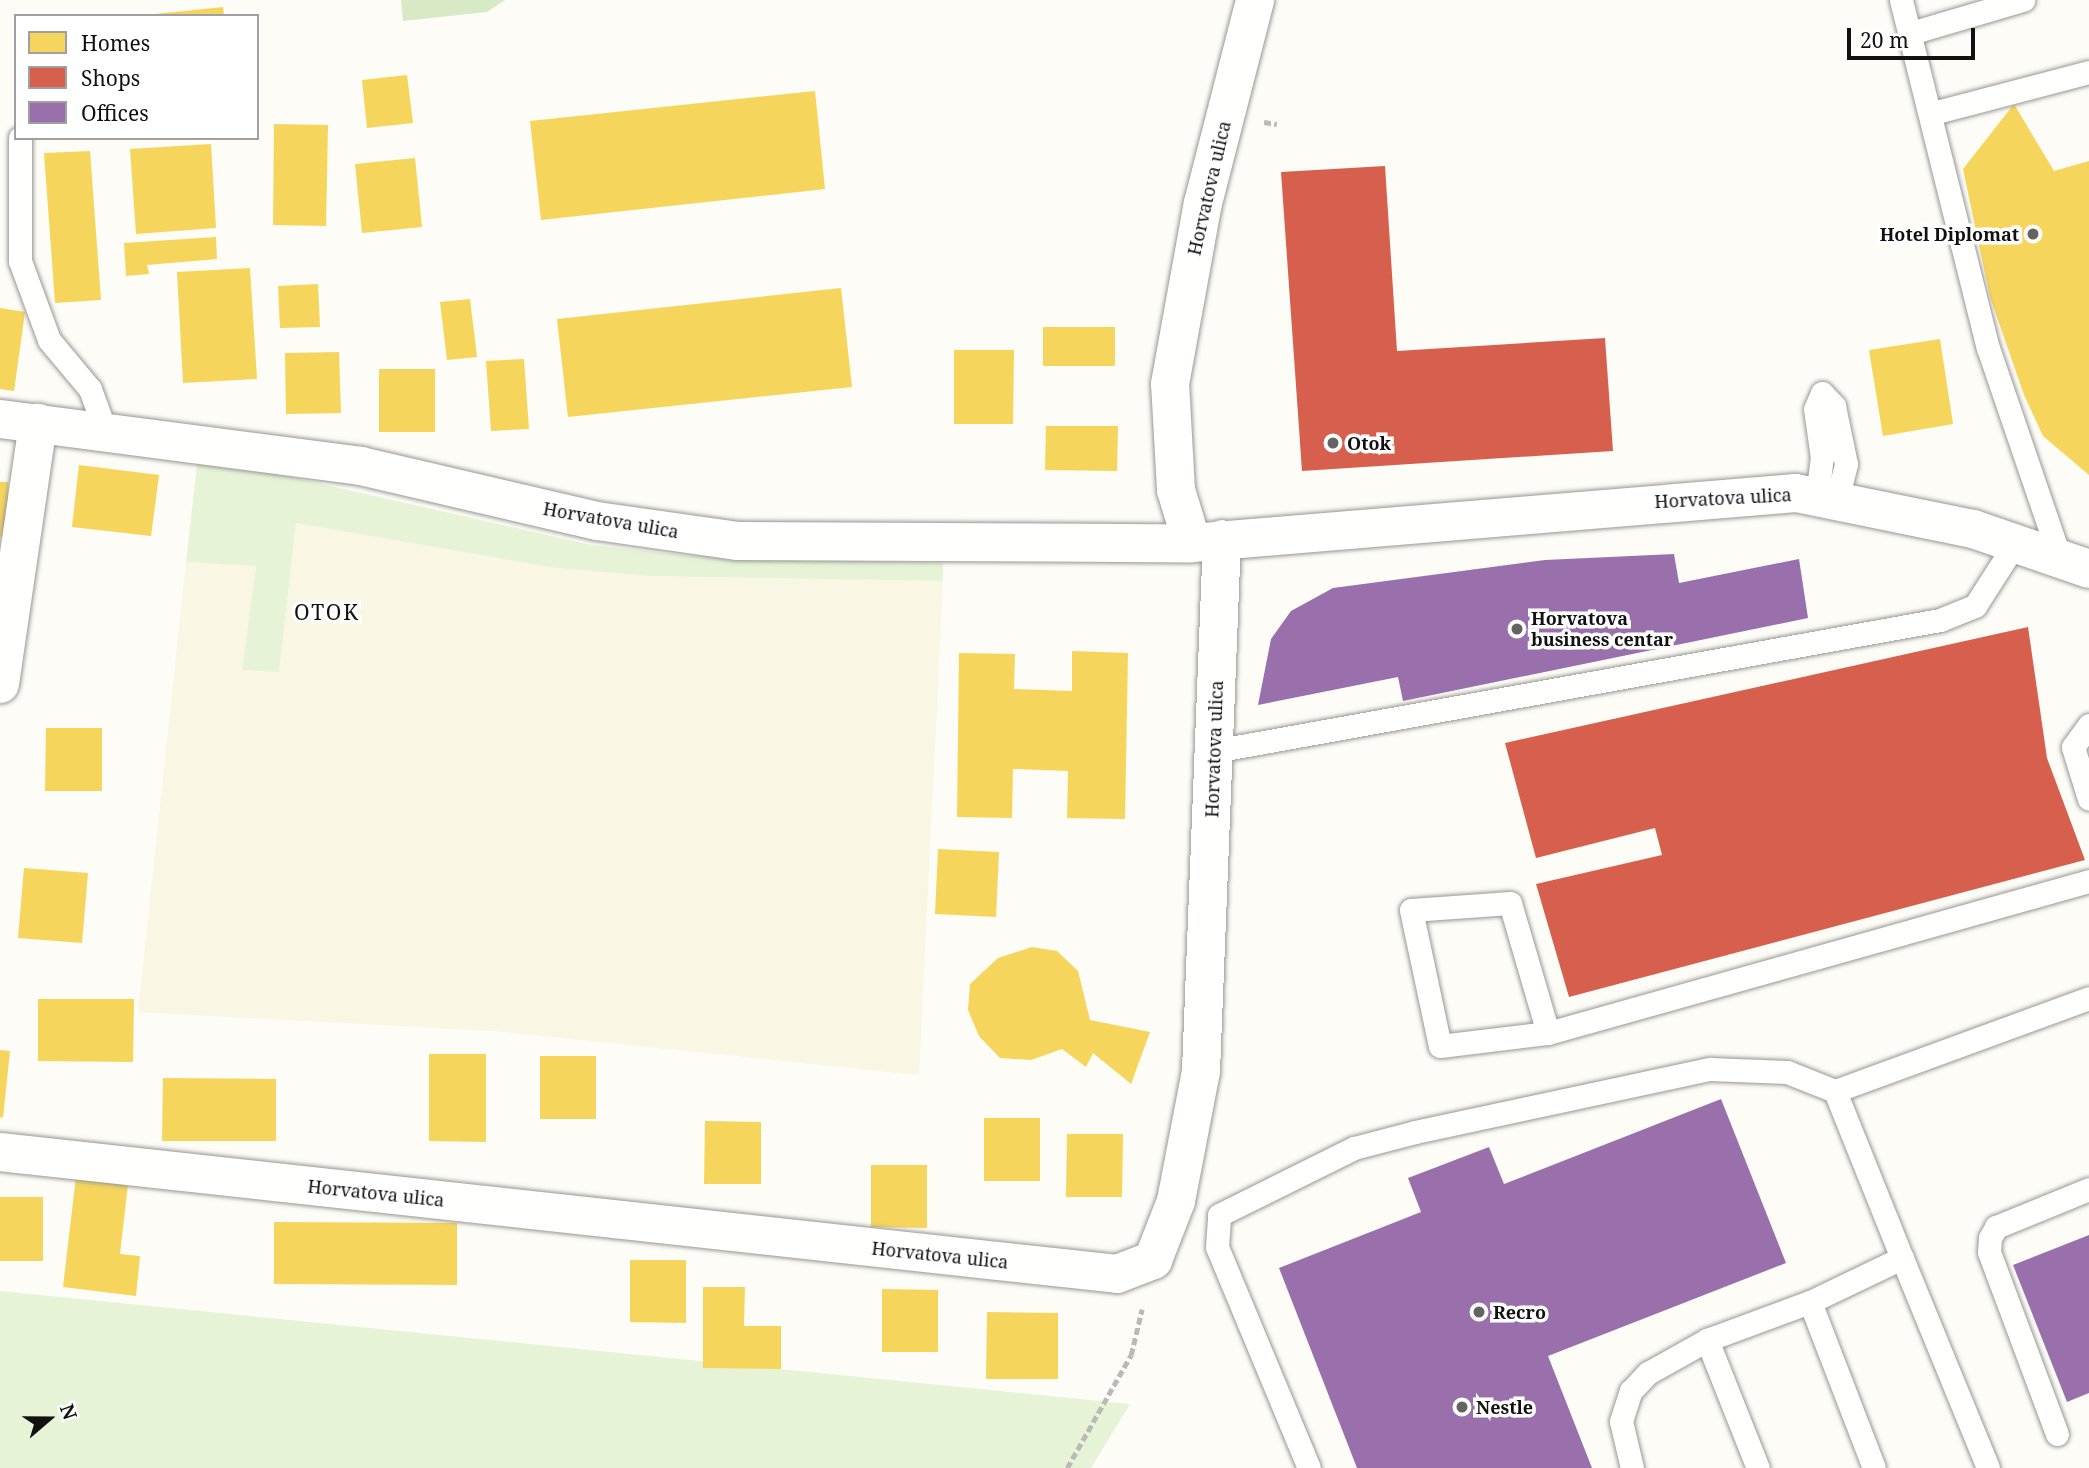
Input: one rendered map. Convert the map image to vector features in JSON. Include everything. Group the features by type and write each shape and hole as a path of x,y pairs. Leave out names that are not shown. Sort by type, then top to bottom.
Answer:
{"street":[{"name":"Horvatova ulica","path":"0,1152 1117,1274 1153,1261 1176,1202 1201,1071 1214,751 1207,541 1176,490 1170,384 1203,203 1255,0"},
{"name":"Horvatova ulica","path":"0,419 361,466 597,521 737,541 1207,541 1663,500 1827,499 2016,542 2074,564"},
{"path":"0,684 38,423"}],"lane":[{"path":"1902,0 1914,32 1933,114 1944,187 1985,335 2074,564"},
{"path":"1914,32 2022,0"},
{"path":"1933,114 2089,72"},
{"path":"20,140 20,261 49,340 90,389 106,433"},
{"path":"1214,751 1940,620 1975,606 2016,542"},
{"path":"2089,725 2073,747 2089,799"},
{"path":"1548,1033 1510,904 1411,910 1440,1045 1548,1033 2089,881"},
{"path":"1309,1468 1217,1247 1219,1215 1354,1148 1710,1069 1787,1072 1835,1091 2089,998"},
{"path":"1835,1091 1988,1468"},
{"path":"2057,1434 1989,1252 1990,1238 1996,1227 2089,1189"},
{"path":"1632,1468 1621,1421 1631,1391 1648,1373 1707,1340 1810,1303 1902,1258"},
{"path":"1810,1303 1874,1468"},
{"path":"1707,1340 1758,1468"}],"path":[{"path":"1067,1468 1131,1354"}],"shaded area":[{"path":"296,522 556,568 651,576 943,581 919,1075 494,1031 138,1012 186,562 256,566 242,670 279,671"}],"green space":[{"path":"401,0 505,0 487,12 403,21"},
{"path":"198,456 591,545 692,556 943,563 943,581 651,576 556,568 296,523 279,672 242,670 256,566 186,562"},
{"path":"0,1291 1130,1404 1091,1468 0,1468"}],"building: Homes":[{"path":"223,7 224,14 155,14"},
{"path":"407,75 413,123 367,128 362,80"},
{"path":"815,91 825,189 541,220 530,121"},
{"name":"Hotel Diplomat","path":"2014,104 2054,171 2089,161 2089,475 2043,436 2024,395 1990,297 1963,169"},
{"path":"274,124 328,125 326,226 273,225"},
{"path":"211,144 216,228 136,234 130,149"},
{"path":"90,151 101,300 55,303 44,153"},
{"path":"415,158 422,227 362,233 355,164"},
{"path":"216,237 217,259 147,265 149,274 126,276 124,243"},
{"path":"250,268 257,379 183,383 177,272"},
{"path":"318,284 320,327 280,328 278,286"},
{"path":"841,288 852,387 568,417 557,319"},
{"path":"470,299 477,357 447,360 440,302"},
{"path":"0,308 25,312 14,391 0,389"},
{"path":"1043,327 1115,327 1115,366 1043,366"},
{"path":"1940,339 1953,424 1883,436 1869,350"},
{"path":"954,350 1014,350 1013,424 954,424"},
{"path":"339,352 341,413 286,414 285,353"},
{"path":"524,359 529,429 491,431 486,361"},
{"path":"379,369 435,369 435,432 379,432"},
{"path":"1046,426 1118,426 1117,471 1045,470"},
{"path":"79,465 159,475 151,536 72,527"},
{"path":"0,482 8,482 8,537 0,537"},
{"path":"1072,651 1128,653 1125,819 1067,818 1068,771 1013,769 1012,818 957,817 959,653 1015,654 1014,689 1072,691"},
{"path":"46,728 102,728 102,791 45,791"},
{"path":"938,849 999,852 996,917 935,914"},
{"path":"24,868 88,873 82,943 18,938"},
{"path":"1032,947 1057,951 1078,971 1090,1020 1150,1032 1131,1084 1093,1053 1086,1067 1062,1049 1031,1060 1000,1058 979,1036 968,1010 970,984 998,958"},
{"path":"38,999 134,999 133,1062 38,1061"},
{"path":"0,1050 10,1051 3,1118 0,1117"},
{"path":"429,1054 486,1054 486,1142 429,1141"},
{"path":"540,1056 596,1056 596,1119 540,1119"},
{"path":"163,1078 276,1079 276,1141 162,1141"},
{"path":"984,1118 1040,1118 1040,1181 984,1181"},
{"path":"705,1121 761,1122 761,1184 704,1184"},
{"path":"1067,1134 1123,1134 1122,1197 1066,1197"},
{"path":"871,1165 927,1165 927,1228 871,1227"},
{"path":"77,1168 129,1175 120,1254 140,1256 136,1296 63,1287"},
{"path":"0,1197 43,1197 43,1261 0,1261"},
{"path":"274,1222 457,1223 457,1285 274,1284"},
{"path":"630,1260 686,1260 686,1323 630,1322"},
{"path":"703,1287 745,1287 744,1326 781,1326 781,1369 703,1368"},
{"path":"882,1289 938,1290 938,1352 882,1352"},
{"path":"987,1312 1058,1313 1058,1379 986,1379"}],"building: Shops":[{"path":"1385,166 1397,351 1605,338 1613,451 1302,471 1281,172"},
{"path":"2028,627 2047,758 2085,860 1569,997 1536,884 1662,855 1655,828 1536,858 1505,743"}],"building: Offices":[{"name":"Horvatova business centar","path":"1674,554 1679,583 1799,559 1808,618 1403,701 1398,677 1258,705 1271,639 1291,611 1333,588 1545,560"},
{"name":"Recro","path":"1721,1099 1786,1263 1548,1356 1592,1468 1357,1468 1279,1268 1421,1212 1408,1178 1489,1147 1504,1184"},
{"path":"2089,1235 2089,1393 2067,1402 2013,1265"}],"place":[{"name":"Hotel Diplomat","path":"2033,234"},
{"name":"Otok","path":"1333,443"},
{"name":"Horvatova business centar","path":"1517,629"},
{"name":"Recro","path":"1479,1312"},
{"name":"Nestle","path":"1462,1407"}],"district":[{"name":"OTOK","path":"327,612"}]}
